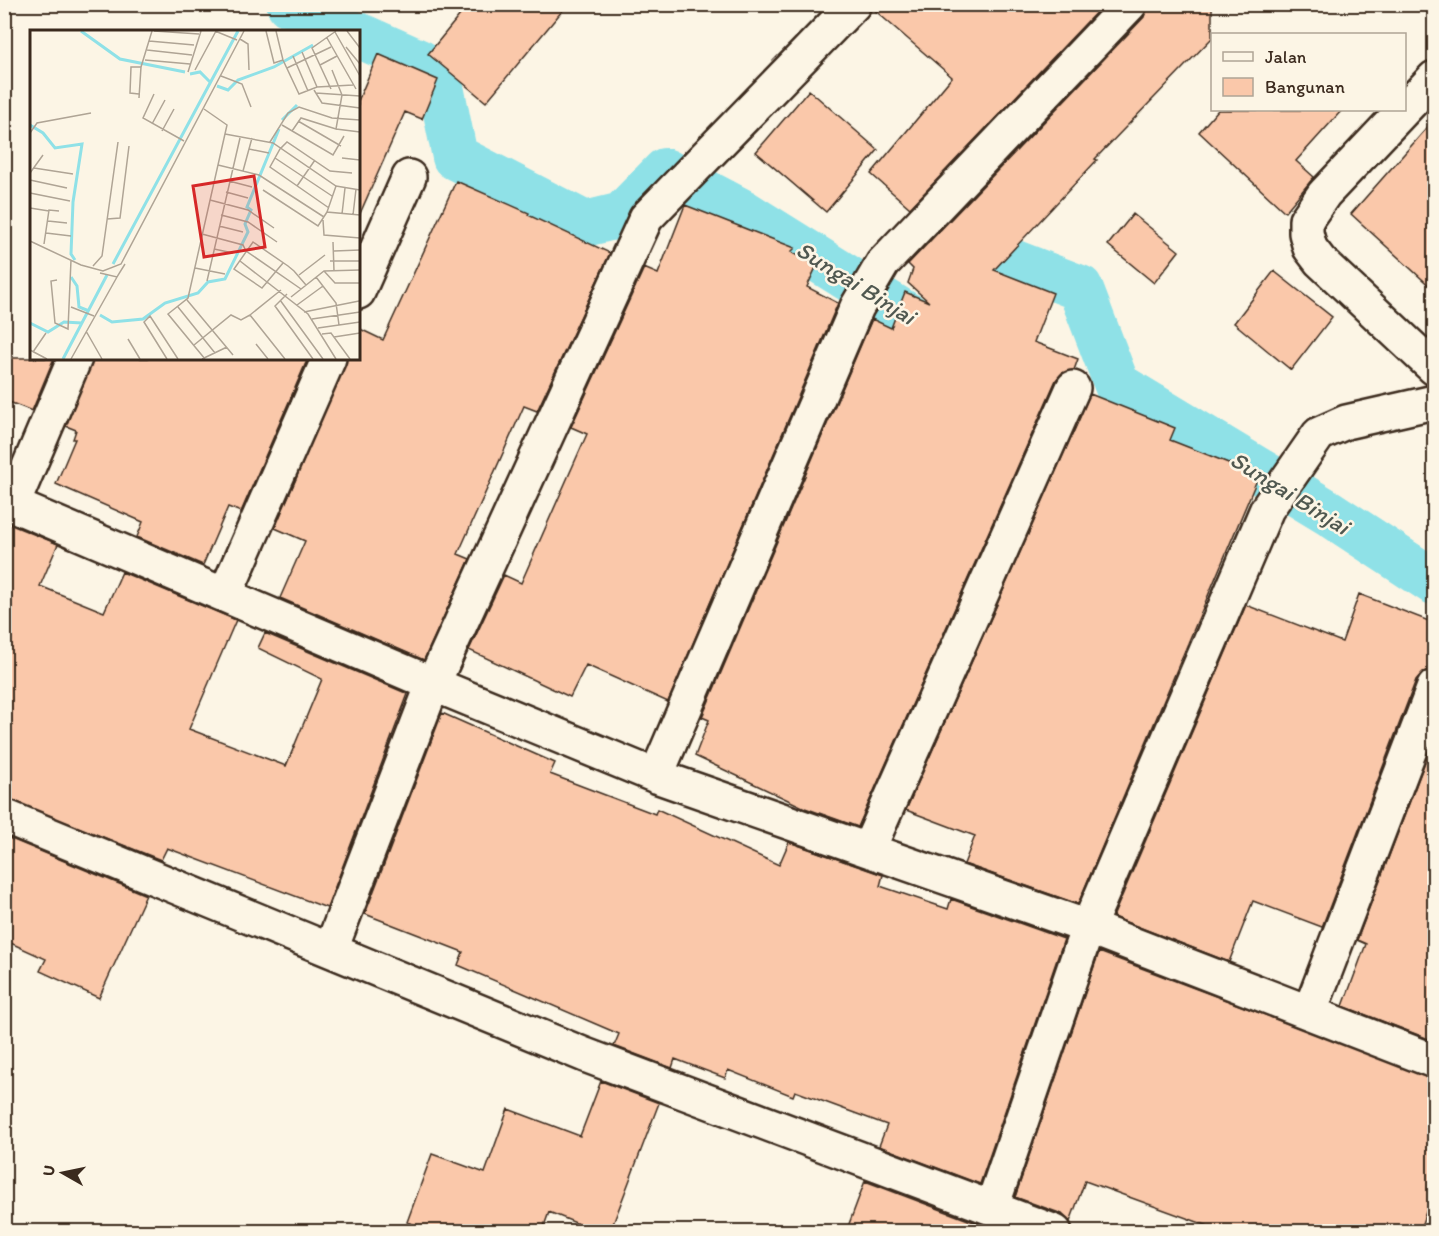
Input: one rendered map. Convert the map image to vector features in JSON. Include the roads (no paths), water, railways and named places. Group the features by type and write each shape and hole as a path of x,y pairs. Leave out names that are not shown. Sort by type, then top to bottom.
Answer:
{"street":[{"path":"331,949 433,684 646,219 854,4"},
{"path":"656,776 857,307 883,263 1130,4"},
{"path":"1406,108 1434,78"},
{"path":"1403,111 1324,194 1306,220 1306,233 1310,248 1320,261 1434,368"},
{"path":"360,288 410,177"},
{"path":"74,360 9,502 433,684 656,776 868,848 1088,927 1311,1011 1434,1061"},
{"path":"225,595 328,360"},
{"path":"868,848 1073,388"},
{"path":"992,1207 1088,927 1267,509 1319,434 1346,422 1434,402"},
{"path":"1311,1011 1434,687"},
{"path":"4,816 585,1054 1055,1232"}],"waterway":[{"name":"Sungai Binjai","path":"289,4 346,30"},
{"name":"Sungai Binjai","path":"360,36 421,63 442,92 455,157 585,224 622,215 665,171 741,211 926,327 953,326 1015,263 1080,288 1117,385 1329,513 1434,582"}]}
